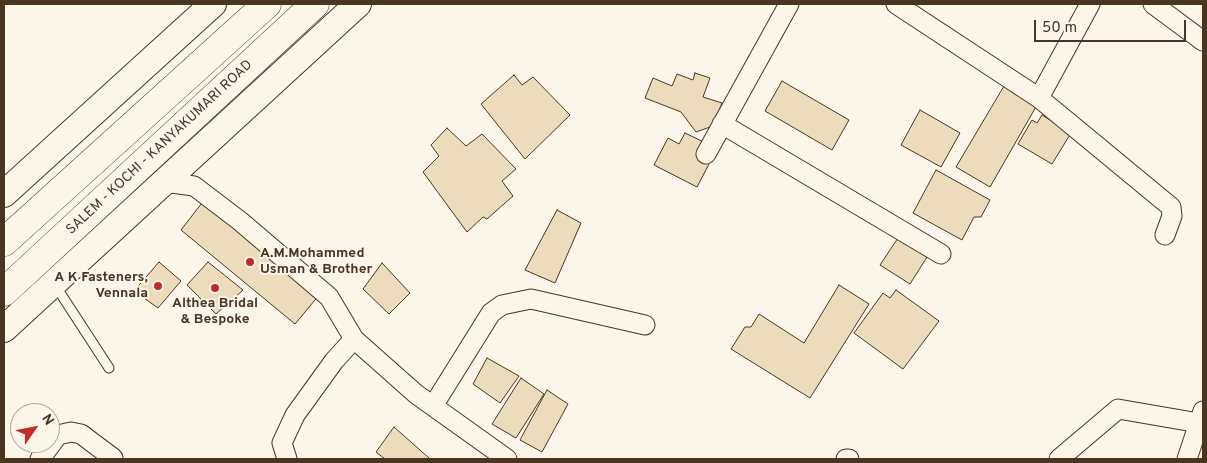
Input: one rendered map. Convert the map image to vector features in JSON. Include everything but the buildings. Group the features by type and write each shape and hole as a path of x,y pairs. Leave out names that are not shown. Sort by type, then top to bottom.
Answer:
{"highway":[{"path":"4,242 267,4"},
{"name":"SALEM - KOCHI - KANYAKUMARI ROAD","path":"4,292 316,4"},
{"path":"184,78 207,106"}],"street":[{"path":"4,194 213,4"},
{"path":"4,329 358,4"},
{"path":"706,154 789,4"},
{"path":"896,4 1039,98 1171,206 1172,216 1166,235"},
{"path":"1039,98 1090,4"},
{"path":"1153,4 1203,41"},
{"path":"722,124 941,254"},
{"path":"164,182 194,186 240,221 329,297 354,339 416,394 507,459"},
{"path":"432,406 491,313 502,305 530,299 645,325"},
{"path":"287,459 282,443 295,416 334,360 354,339"},
{"path":"1059,459 1118,409 1201,417 1187,459"},
{"path":"40,459 58,435 71,432 82,434 113,458"}],"lane":[{"path":"54,283 109,368"}],"place":[{"name":"A.M.Mohammed Usman & Brother","path":"250,262"},
{"name":"A K Fasteners, Vennala","path":"158,286"},
{"name":"Althea Bridal & Bespoke","path":"215,288"}]}
